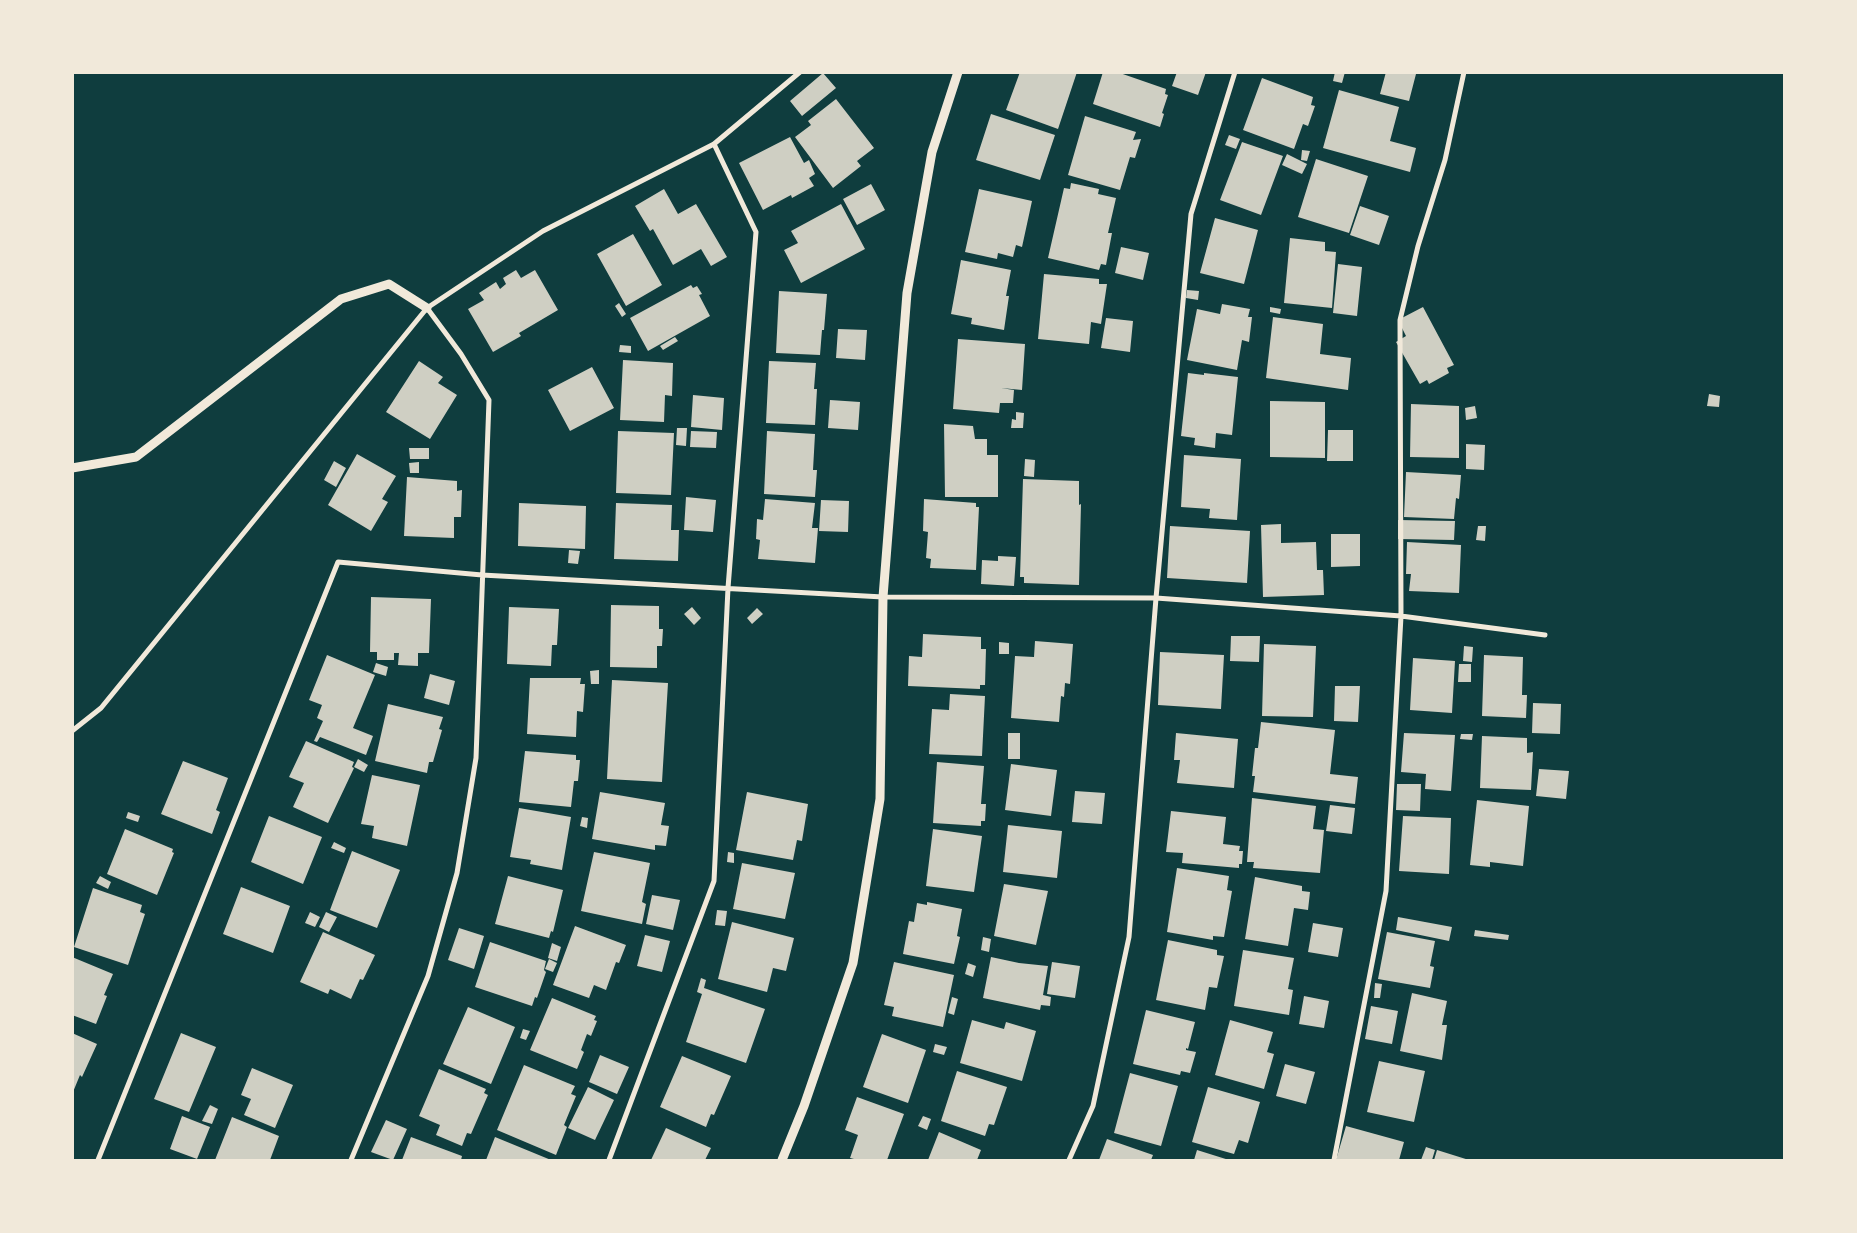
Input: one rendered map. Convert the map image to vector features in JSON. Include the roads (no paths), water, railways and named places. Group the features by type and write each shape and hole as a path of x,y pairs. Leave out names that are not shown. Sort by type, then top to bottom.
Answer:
{"street":[{"path":"72,730 101,708 426,308 543,231 714,144 800,72"},
{"path":"782,1160 804,1106 853,963 880,799 883,597 907,293 932,152 958,72"},
{"path":"1069,1160 1093,1106 1129,938 1156,598 1192,214 1235,72"},
{"path":"1334,1160 1386,891 1401,616 1400,320 1418,246 1445,160 1464,72"},
{"path":"609,1160 714,881 728,588 756,232 714,144"},
{"path":"72,468 136,457 341,299 389,284 426,308 460,354 489,400 476,758 457,873 428,976 351,1160"},
{"path":"98,1160 338,562 482,575 883,597 1156,598 1401,616 1545,635"}]}
